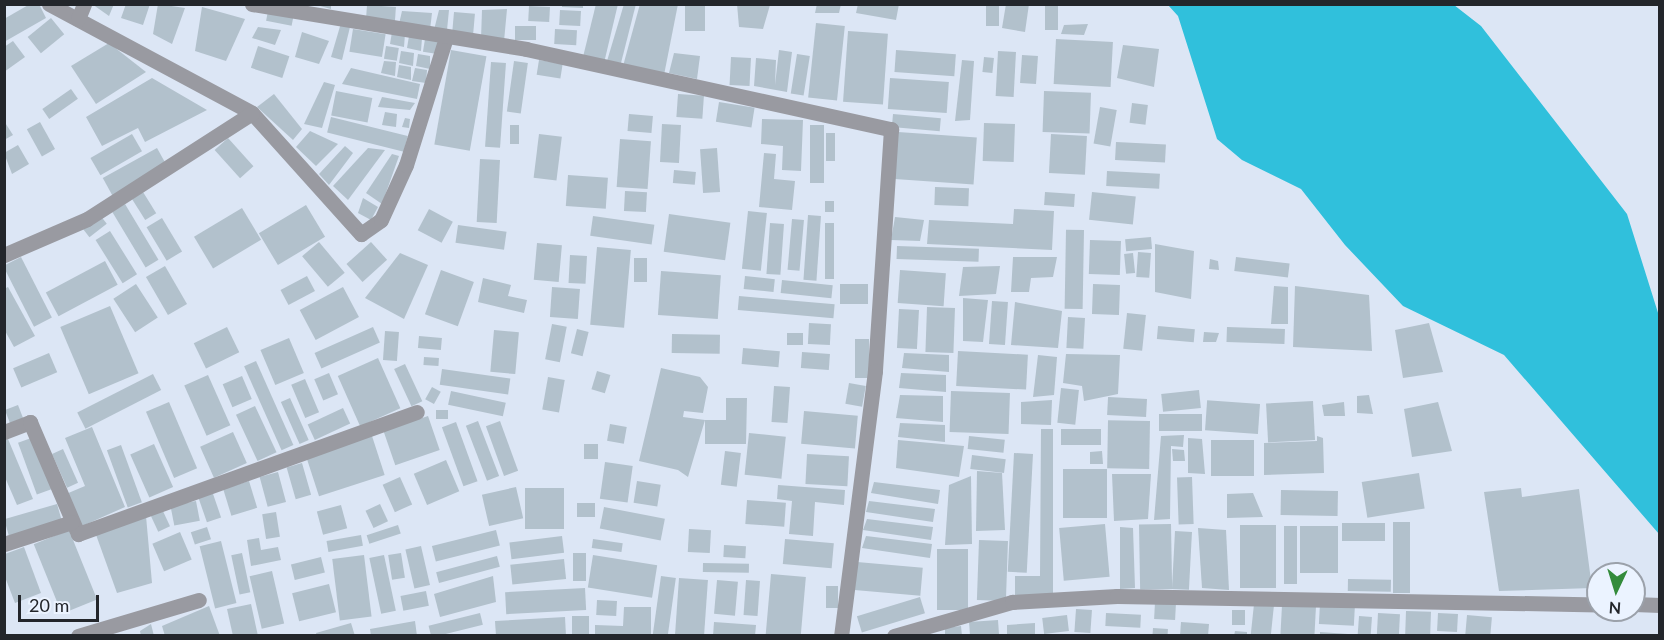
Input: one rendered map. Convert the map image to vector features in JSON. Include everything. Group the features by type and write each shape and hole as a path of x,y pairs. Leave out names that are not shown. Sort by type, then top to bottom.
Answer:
{"street":[{"path":"49,4 81,12 218,98 252,113 361,234 381,220 406,165 446,37"},
{"path":"252,4 526,49 891,129 875,371 841,636"},
{"path":"4,255 87,219 252,113"},
{"path":"4,432 30,422 78,534 417,412"},
{"path":"4,544 72,522"},
{"path":"894,636 1012,602 1117,596 1586,604"},
{"path":"78,636 199,600"}],"water":[{"path":"1168,5 1454,5 1481,26 1627,214 1659,316 1659,534 1504,355 1403,306 1345,245 1301,189 1242,160 1217,139 1178,16"}],"building":[{"path":"30,4 39,4 46,18 4,42 4,19"},
{"path":"92,4 114,4 109,16"},
{"path":"126,4 150,4 143,25 121,18"},
{"path":"158,4 185,8 172,44 153,34"},
{"path":"313,4 331,4 331,9"},
{"path":"562,4 583,4 583,8 562,7"},
{"path":"596,4 618,4 604,63 582,61"},
{"path":"624,4 636,4 621,63 607,61"},
{"path":"640,4 678,4 664,75 623,66"},
{"path":"685,4 705,4 705,31 685,31"},
{"path":"737,4 770,5 763,29 739,27"},
{"path":"817,4 841,4 839,13 815,13"},
{"path":"858,4 899,4 896,20 856,13"},
{"path":"986,4 999,4 999,26 986,26"},
{"path":"1006,4 1029,4 1025,32 1002,28"},
{"path":"367,5 396,7 395,25 366,23"},
{"path":"1045,5 1058,5 1058,30 1045,30"},
{"path":"529,6 550,7 549,22 528,21"},
{"path":"202,7 245,19 226,61 195,51"},
{"path":"507,9 504,41 481,39 482,10"},
{"path":"439,10 449,10 447,30 434,30"},
{"path":"560,10 581,11 580,26 559,25"},
{"path":"268,11 294,16 292,26 266,21"},
{"path":"402,11 432,13 430,30 399,24"},
{"path":"454,12 475,14 473,34 452,32"},
{"path":"51,18 64,34 41,53 28,37"},
{"path":"341,23 350,27 342,60 331,57"},
{"path":"816,23 845,26 837,101 808,98"},
{"path":"1088,24 1084,35 1061,34 1064,25"},
{"path":"515,26 536,26 536,40 515,40"},
{"path":"258,27 281,30 275,45 252,38"},
{"path":"353,29 386,34 382,57 349,52"},
{"path":"555,29 577,30 576,45 554,44"},
{"path":"848,31 888,34 883,105 843,102"},
{"path":"302,32 329,41 319,64 295,57"},
{"path":"392,32 405,34 404,47 390,44"},
{"path":"409,36 422,38 421,51 407,48"},
{"path":"425,39 438,41 436,54 423,52"},
{"path":"1056,39 1113,42 1111,87 1054,84"},
{"path":"13,41 25,57 4,72 4,47"},
{"path":"109,43 146,72 96,104 71,66"},
{"path":"1123,45 1159,49 1154,87 1117,78"},
{"path":"258,46 289,56 282,78 251,68"},
{"path":"386,46 399,48 397,61 384,59"},
{"path":"451,50 486,56 470,151 434,145"},
{"path":"779,50 792,52 787,92 754,86 756,58 776,60 775,85"},
{"path":"896,50 956,54 954,76 894,72"},
{"path":"401,51 414,53 413,66 399,63"},
{"path":"998,51 1016,52 1014,97 996,96"},
{"path":"674,53 700,56 697,79 669,73"},
{"path":"418,54 430,56 430,69 416,66"},
{"path":"797,54 810,56 804,96 791,94"},
{"path":"1022,55 1038,56 1036,84 1020,83"},
{"path":"731,57 751,58 750,86 730,85"},
{"path":"984,57 994,58 992,73 982,72"},
{"path":"539,60 563,64 560,79 537,75"},
{"path":"962,60 974,61 970,120 955,121"},
{"path":"384,61 396,62 395,76 381,73"},
{"path":"514,61 528,63 521,113 507,112"},
{"path":"491,62 506,63 500,148 485,147"},
{"path":"399,65 411,67 411,80 397,77"},
{"path":"351,68 420,84 417,99 342,84"},
{"path":"415,68 427,70 426,83 412,81"},
{"path":"152,78 207,110 145,142 138,128 102,146 86,117"},
{"path":"890,78 949,82 947,113 888,109"},
{"path":"324,82 335,85 322,128 304,124"},
{"path":"71,89 78,99 49,119 42,109"},
{"path":"336,91 372,98 368,123 331,116"},
{"path":"1044,91 1091,93 1090,134 1043,132"},
{"path":"274,94 302,129 293,140 257,107"},
{"path":"678,94 704,96 702,119 676,117"},
{"path":"382,97 415,103 410,110 378,107"},
{"path":"719,102 755,108 751,127 716,122"},
{"path":"1132,103 1148,105 1145,125 1130,123"},
{"path":"1100,107 1117,110 1110,146 1094,143"},
{"path":"385,112 397,114 396,127 382,125"},
{"path":"629,114 653,116 651,133 628,131"},
{"path":"893,114 941,118 940,131 892,127"},
{"path":"331,117 408,136 404,152 327,133"},
{"path":"405,118 410,119 409,128 402,127"},
{"path":"762,119 803,120 801,171 782,170 783,146 761,144"},
{"path":"4,121 13,135 4,140"},
{"path":"40,122 55,149 42,156 27,129"},
{"path":"984,123 1015,124 1014,162 983,161"},
{"path":"662,124 681,125 679,163 660,162"},
{"path":"510,125 519,125 519,144 510,144"},
{"path":"810,125 824,125 824,183 810,183"},
{"path":"310,131 338,144 316,166 296,147"},
{"path":"898,132 977,138 974,184 895,179"},
{"path":"826,133 835,133 835,161 826,161"},
{"path":"132,134 142,151 100,175 90,158"},
{"path":"539,134 562,137 556,180 534,178"},
{"path":"1051,134 1087,136 1085,175 1049,173"},
{"path":"228,138 253,166 240,178 215,150"},
{"path":"620,139 651,141 648,189 617,187"},
{"path":"1116,142 1166,145 1165,163 1115,160"},
{"path":"18,145 29,164 12,174 4,153"},
{"path":"345,146 353,153 329,185 319,174"},
{"path":"157,148 167,166 113,196 103,178"},
{"path":"368,148 385,150 348,200 333,186"},
{"path":"717,148 720,192 703,193 700,149"},
{"path":"764,153 776,154 774,179 795,181 792,210 759,207"},
{"path":"392,154 399,156 382,204 366,193"},
{"path":"480,159 500,160 497,223 477,222"},
{"path":"674,170 696,172 695,185 673,183"},
{"path":"1107,171 1160,174 1159,189 1106,186"},
{"path":"568,175 608,178 606,209 566,206"},
{"path":"935,187 969,188 968,206 934,205"},
{"path":"625,191 647,192 646,212 624,211"},
{"path":"143,192 156,213 145,220 132,199"},
{"path":"1045,192 1075,194 1074,207 1044,205"},
{"path":"1092,192 1136,197 1133,224 1089,220"},
{"path":"363,198 378,207 371,220 358,213"},
{"path":"825,201 834,201 834,212 825,212"},
{"path":"125,204 158,260 146,267 112,212"},
{"path":"306,205 325,237 278,265 259,233"},
{"path":"242,208 261,240 213,269 194,237"},
{"path":"429,209 453,222 442,243 418,230"},
{"path":"1014,209 1054,211 1052,250 927,244 929,220 1013,224"},
{"path":"748,211 767,213 761,271 742,269"},
{"path":"669,214 730,223 725,260 664,252"},
{"path":"100,215 107,224 89,237 83,229"},
{"path":"808,215 821,216 816,281 803,280"},
{"path":"593,216 654,225 652,244 590,236"},
{"path":"895,217 924,220 920,241 891,240"},
{"path":"162,218 182,251 167,261 147,227"},
{"path":"792,219 804,220 800,271 788,270"},
{"path":"770,223 784,224 780,275 766,274"},
{"path":"825,223 834,223 834,279 825,279"},
{"path":"458,225 507,232 504,250 455,243"},
{"path":"1066,230 1084,230 1083,309 1065,309"},
{"path":"110,231 137,274 123,283 96,240"},
{"path":"1151,237 1152,249 1126,251 1125,239"},
{"path":"1090,240 1121,241 1120,275 1089,274"},
{"path":"319,242 345,273 328,287 302,256"},
{"path":"371,242 387,260 363,282 346,264"},
{"path":"537,243 562,245 559,282 534,280"},
{"path":"1155,244 1194,251 1191,299 1155,292"},
{"path":"897,246 979,249 978,262 897,259"},
{"path":"597,247 631,250 624,328 590,325"},
{"path":"1138,252 1151,253 1149,278 1136,277"},
{"path":"400,253 428,265 404,319 365,298"},
{"path":"1133,253 1135,273 1126,274 1124,254"},
{"path":"570,255 587,256 586,284 569,283"},
{"path":"21,257 52,318 34,327 4,268"},
{"path":"1013,257 1057,257 1053,277 1031,278 1029,292 1011,292"},
{"path":"1236,257 1290,264 1288,277 1234,271"},
{"path":"634,258 647,258 647,282 634,282"},
{"path":"1210,259 1218,261 1219,270 1209,269"},
{"path":"105,261 118,285 59,316 46,292"},
{"path":"165,266 187,304 168,315 146,277"},
{"path":"1000,266 996,294 959,296 963,267"},
{"path":"441,270 474,282 458,326 425,314"},
{"path":"900,270 946,273 944,306 898,303"},
{"path":"661,271 721,275 718,319 658,315"},
{"path":"307,276 315,291 288,305 281,290"},
{"path":"745,276 775,279 773,292 744,289"},
{"path":"483,278 511,285 508,296 527,300 524,313 478,302"},
{"path":"782,280 833,285 831,298 781,293"},
{"path":"136,284 158,318 135,332 113,299"},
{"path":"840,284 868,284 868,304 840,304"},
{"path":"1093,284 1120,285 1119,315 1092,314"},
{"path":"1274,286 1288,287 1288,324 1271,324"},
{"path":"1295,286 1369,295 1372,351 1293,347"},
{"path":"8,287 35,336 14,347 4,329 4,289"},
{"path":"343,287 359,317 316,340 300,310"},
{"path":"552,287 580,289 578,319 550,317"},
{"path":"739,296 835,304 833,318 738,310"},
{"path":"963,298 988,300 983,342 963,341"},
{"path":"992,301 1008,302 1005,345 989,344"},
{"path":"1015,302 1062,311 1058,348 1011,345"},
{"path":"110,306 139,373 89,394 60,327"},
{"path":"927,307 955,308 953,353 925,352"},
{"path":"899,309 919,310 917,349 897,348"},
{"path":"1127,313 1146,315 1142,351 1123,349"},
{"path":"1068,317 1085,318 1083,349 1066,348"},
{"path":"809,323 831,324 830,345 808,344"},
{"path":"1429,323 1443,372 1403,378 1395,330"},
{"path":"552,324 567,327 560,362 545,359"},
{"path":"1158,326 1195,329 1194,342 1157,339"},
{"path":"227,327 239,352 206,368 194,343"},
{"path":"373,327 380,343 321,369 315,353"},
{"path":"1227,327 1285,329 1284,344 1226,342"},
{"path":"577,329 589,332 583,356 571,353"},
{"path":"494,330 519,332 515,374 490,372"},
{"path":"385,331 399,332 397,361 383,360"},
{"path":"1204,332 1219,333 1216,342 1203,342"},
{"path":"787,333 803,333 803,345 787,345"},
{"path":"672,334 720,335 720,354 672,353"},
{"path":"419,336 442,338 441,350 418,348"},
{"path":"289,338 304,373 275,385 260,350"},
{"path":"855,339 869,339 869,378 855,378"},
{"path":"743,348 780,351 778,367 742,364"},
{"path":"958,351 1028,355 1026,390 956,386"},
{"path":"802,352 830,354 829,370 801,368"},
{"path":"49,353 57,372 21,388 13,368"},
{"path":"904,353 949,355 949,372 902,368"},
{"path":"1066,354 1120,355 1118,394 1084,401 1082,386 1063,383"},
{"path":"1038,355 1057,357 1054,395 1033,397"},
{"path":"424,357 439,358 438,366 423,365"},
{"path":"378,358 400,408 360,426 338,376"},
{"path":"256,361 293,445 282,450 244,366"},
{"path":"405,364 422,401 411,406 394,369"},
{"path":"661,368 700,377 708,387 703,413 684,411 683,417 705,420 688,477 678,470 639,461"},
{"path":"442,369 510,379 508,394 440,385"},
{"path":"597,371 610,375 605,393 591,389"},
{"path":"329,373 338,394 323,400 314,379"},
{"path":"901,373 946,375 946,392 899,388"},
{"path":"153,374 161,390 85,429 77,413"},
{"path":"208,375 230,425 207,436 184,386"},
{"path":"242,376 252,399 232,407 223,384"},
{"path":"548,377 565,380 559,412 542,409"},
{"path":"305,379 319,412 305,418 291,385"},
{"path":"849,383 866,386 862,407 845,404"},
{"path":"774,386 790,387 787,423 771,422"},
{"path":"432,387 441,392 434,404 425,399"},
{"path":"1061,388 1079,390 1075,425 1057,423"},
{"path":"1199,390 1201,408 1163,412 1161,394"},
{"path":"451,391 506,403 503,416 448,405"},
{"path":"951,391 1010,393 1009,434 950,432"},
{"path":"900,395 943,396 943,422 896,418"},
{"path":"1369,395 1373,414 1357,413 1357,396"},
{"path":"1108,397 1147,399 1146,417 1107,415"},
{"path":"290,398 309,440 300,444 281,402"},
{"path":"726,398 747,398 746,444 705,444 705,420 726,420"},
{"path":"1052,400 1051,425 1021,424 1021,402"},
{"path":"1207,400 1260,404 1258,434 1205,430"},
{"path":"1313,401 1315,440 1268,442 1266,403"},
{"path":"169,402 197,468 174,478 146,412"},
{"path":"1344,402 1345,416 1324,416 1322,405"},
{"path":"1438,402 1452,451 1412,457 1404,409"},
{"path":"18,405 23,418 10,423 5,410"},
{"path":"255,406 277,452 258,461 236,415"},
{"path":"343,408 350,423 315,440 308,424"},
{"path":"436,410 448,410 448,419 436,419"},
{"path":"804,411 858,416 855,449 801,444"},
{"path":"1159,414 1202,414 1202,431 1159,431"},
{"path":"428,416 440,450 395,465 384,431"},
{"path":"1108,420 1150,421 1149,469 1107,468"},
{"path":"478,421 499,476 487,481 466,426"},
{"path":"500,421 518,471 504,476 486,426"},
{"path":"456,422 478,481 463,486 442,427"},
{"path":"900,423 945,425 945,442 898,437"},
{"path":"610,424 627,427 624,444 607,441"},
{"path":"92,427 125,507 80,527 66,494 85,486 65,438"},
{"path":"1041,429 1053,429 1053,595 1015,597 1015,576 1040,576"},
{"path":"1061,429 1101,429 1101,445 1061,445"},
{"path":"233,432 247,463 214,478 200,447"},
{"path":"749,433 786,437 781,479 745,475"},
{"path":"1184,435 1183,447 1171,446 1170,519 1154,520 1161,436"},
{"path":"372,436 385,475 319,496 306,457"},
{"path":"969,436 1005,440 1003,453 968,449"},
{"path":"1317,436 1323,438 1324,473 1264,475 1264,443 1317,441"},
{"path":"34,437 53,489 37,494 18,443"},
{"path":"1188,438 1202,439 1205,474 1188,473"},
{"path":"8,439 33,499 17,505 4,475 4,440"},
{"path":"898,440 964,446 959,477 896,468"},
{"path":"1211,440 1254,440 1254,476 1211,476"},
{"path":"154,444 173,487 149,498 130,455"},
{"path":"584,444 598,444 598,459 584,459"},
{"path":"121,445 142,502 128,507 107,450"},
{"path":"63,449 78,483 67,488 52,454"},
{"path":"1172,449 1184,450 1185,461 1173,461"},
{"path":"725,451 741,453 737,487 721,485"},
{"path":"1102,451 1103,464 1090,464 1090,452"},
{"path":"1014,453 1033,454 1027,573 1008,572"},
{"path":"807,454 849,456 847,486 805,484"},
{"path":"972,455 1006,459 1004,473 970,469"},
{"path":"446,460 459,491 427,505 414,474"},
{"path":"605,462 633,466 628,503 600,499"},
{"path":"302,463 311,495 296,499 287,467"},
{"path":"1063,469 1107,469 1107,518 1063,518"},
{"path":"977,471 1002,473 1005,530 976,531"},
{"path":"278,472 286,502 268,507 260,477"},
{"path":"1419,473 1425,509 1367,518 1362,482"},
{"path":"1112,474 1151,474 1148,519 1114,521"},
{"path":"971,476 972,544 945,545 949,485"},
{"path":"400,477 412,504 395,512 383,485"},
{"path":"1192,477 1194,524 1179,524 1177,478"},
{"path":"249,481 257,508 231,516 223,489"},
{"path":"637,481 661,485 657,506 634,503"},
{"path":"874,482 940,490 938,504 871,493"},
{"path":"778,485 845,490 844,505 815,502 813,536 789,534 792,501 777,499"},
{"path":"516,487 523,518 489,526 482,495"},
{"path":"525,488 564,488 564,529 525,529"},
{"path":"1521,488 1522,497 1579,489 1589,562 1586,562 1586,588 1499,591 1484,492"},
{"path":"1281,490 1338,491 1338,516 1281,515"},
{"path":"212,491 221,517 207,522 198,496"},
{"path":"1253,493 1263,517 1227,518 1227,494"},
{"path":"747,500 786,503 784,527 745,524"},
{"path":"196,501 200,521 174,526 170,506"},
{"path":"869,501 935,509 933,522 866,512"},
{"path":"577,503 595,503 595,517 577,517"},
{"path":"57,504 62,521 9,536 4,519"},
{"path":"380,504 388,521 374,528 365,511"},
{"path":"341,505 347,528 323,535 317,511"},
{"path":"604,507 665,519 661,540 600,529"},
{"path":"162,509 170,526 158,532 150,514"},
{"path":"276,512 280,537 266,539 262,514"},
{"path":"146,516 152,583 117,593 95,532"},
{"path":"867,519 933,527 931,540 863,530"},
{"path":"1393,522 1410,522 1410,593 1393,593"},
{"path":"1342,523 1385,523 1385,541 1342,541"},
{"path":"1105,524 1110,577 1064,581 1059,528"},
{"path":"1171,524 1172,589 1140,590 1139,525"},
{"path":"398,525 401,534 369,544 367,535"},
{"path":"1240,525 1276,525 1276,588 1240,588"},
{"path":"1284,526 1297,526 1297,584 1284,584"},
{"path":"1300,526 1338,526 1338,573 1300,573"},
{"path":"207,527 211,539 195,545 191,532"},
{"path":"1120,527 1133,528 1135,588 1120,589"},
{"path":"1198,528 1226,530 1229,590 1202,588"},
{"path":"689,529 711,530 710,553 688,552"},
{"path":"69,530 97,600 62,614 34,544"},
{"path":"496,530 500,546 436,561 432,546"},
{"path":"1175,531 1192,532 1189,590 1172,589"},
{"path":"180,532 192,560 164,571 152,544"},
{"path":"361,535 363,546 328,552 327,541"},
{"path":"562,536 564,553 511,559 509,542"},
{"path":"866,536 932,544 930,558 862,548"},
{"path":"259,538 261,550 278,547 281,560 251,566 247,540"},
{"path":"593,539 623,543 621,552 592,548"},
{"path":"785,539 834,543 832,568 783,564"},
{"path":"979,540 1008,541 1006,601 977,600"},
{"path":"221,541 236,603 215,608 200,546"},
{"path":"724,545 746,546 745,558 723,557"},
{"path":"421,546 430,585 414,589 405,550"},
{"path":"24,547 41,593 15,603 5,577 5,554"},
{"path":"937,549 968,549 968,610 937,610"},
{"path":"242,553 250,592 240,594 231,555"},
{"path":"401,553 405,578 392,580 388,555"},
{"path":"573,553 586,553 586,581 573,581"},
{"path":"364,555 372,617 340,620 332,559"},
{"path":"384,555 396,611 381,614 369,558"},
{"path":"593,555 657,565 652,598 588,588"},
{"path":"497,556 500,567 439,583 436,572"},
{"path":"321,557 325,573 295,580 291,564"},
{"path":"564,559 566,579 512,585 510,565"},
{"path":"857,562 923,568 920,596 855,590"},
{"path":"703,563 749,564 749,573 703,572"},
{"path":"272,571 284,624 262,629 250,576"},
{"path":"771,574 806,577 801,636 766,636"},
{"path":"493,576 496,602 440,617 434,594"},
{"path":"661,576 676,578 668,636 653,635"},
{"path":"679,578 708,580 704,636 675,636"},
{"path":"1348,579 1391,580 1391,592 1348,591"},
{"path":"717,580 738,582 735,616 714,614"},
{"path":"746,580 760,581 758,616 744,615"},
{"path":"329,584 336,612 299,621 292,593"},
{"path":"826,586 838,586 838,608 826,608"},
{"path":"585,588 586,610 506,614 505,592"},
{"path":"426,591 429,606 403,611 400,596"},
{"path":"920,597 925,613 862,633 857,616"},
{"path":"597,600 617,601 616,616 596,615"},
{"path":"1155,602 1176,603 1175,620 1154,619"},
{"path":"1320,603 1355,605 1354,626 1319,624"},
{"path":"251,604 258,636 233,636 227,609"},
{"path":"1254,604 1274,606 1271,636 1251,636"},
{"path":"1282,605 1316,607 1314,636 1280,636"},
{"path":"209,606 220,636 165,636 162,626"},
{"path":"624,607 651,607 651,636 595,636 595,625 623,626"},
{"path":"1076,609 1092,610 1090,633 1074,632"},
{"path":"1232,610 1245,610 1245,625 1232,625"},
{"path":"1406,611 1431,612 1430,636 1405,636"},
{"path":"480,613 483,625 437,636 431,636 429,626"},
{"path":"1106,613 1141,615 1140,628 1105,626"},
{"path":"1378,613 1400,614 1399,636 1377,636"},
{"path":"1438,613 1458,614 1457,632 1437,631"},
{"path":"1067,615 1069,631 1044,634 1042,618"},
{"path":"1467,615 1492,617 1490,636 1465,636"},
{"path":"572,616 589,616 589,636 572,636"},
{"path":"1359,616 1372,617 1371,636 1358,636"},
{"path":"565,617 566,636 496,636 495,621"},
{"path":"998,620 999,636 970,636 969,622"},
{"path":"415,621 417,636 371,636 370,629"},
{"path":"714,622 756,625 755,636 713,636"},
{"path":"1181,622 1209,624 1208,636 1180,636"},
{"path":"351,623 355,636 317,636 316,633"},
{"path":"1035,623 1035,636 1007,636 1007,625"},
{"path":"151,624 154,636 141,636 140,631"},
{"path":"961,626 962,636 945,636 945,628"},
{"path":"1153,628 1168,629 1167,636 1152,636"},
{"path":"1235,631 1247,632 1247,636 1234,636"},
{"path":"1320,632 1348,634 1348,636 1320,636"}]}
